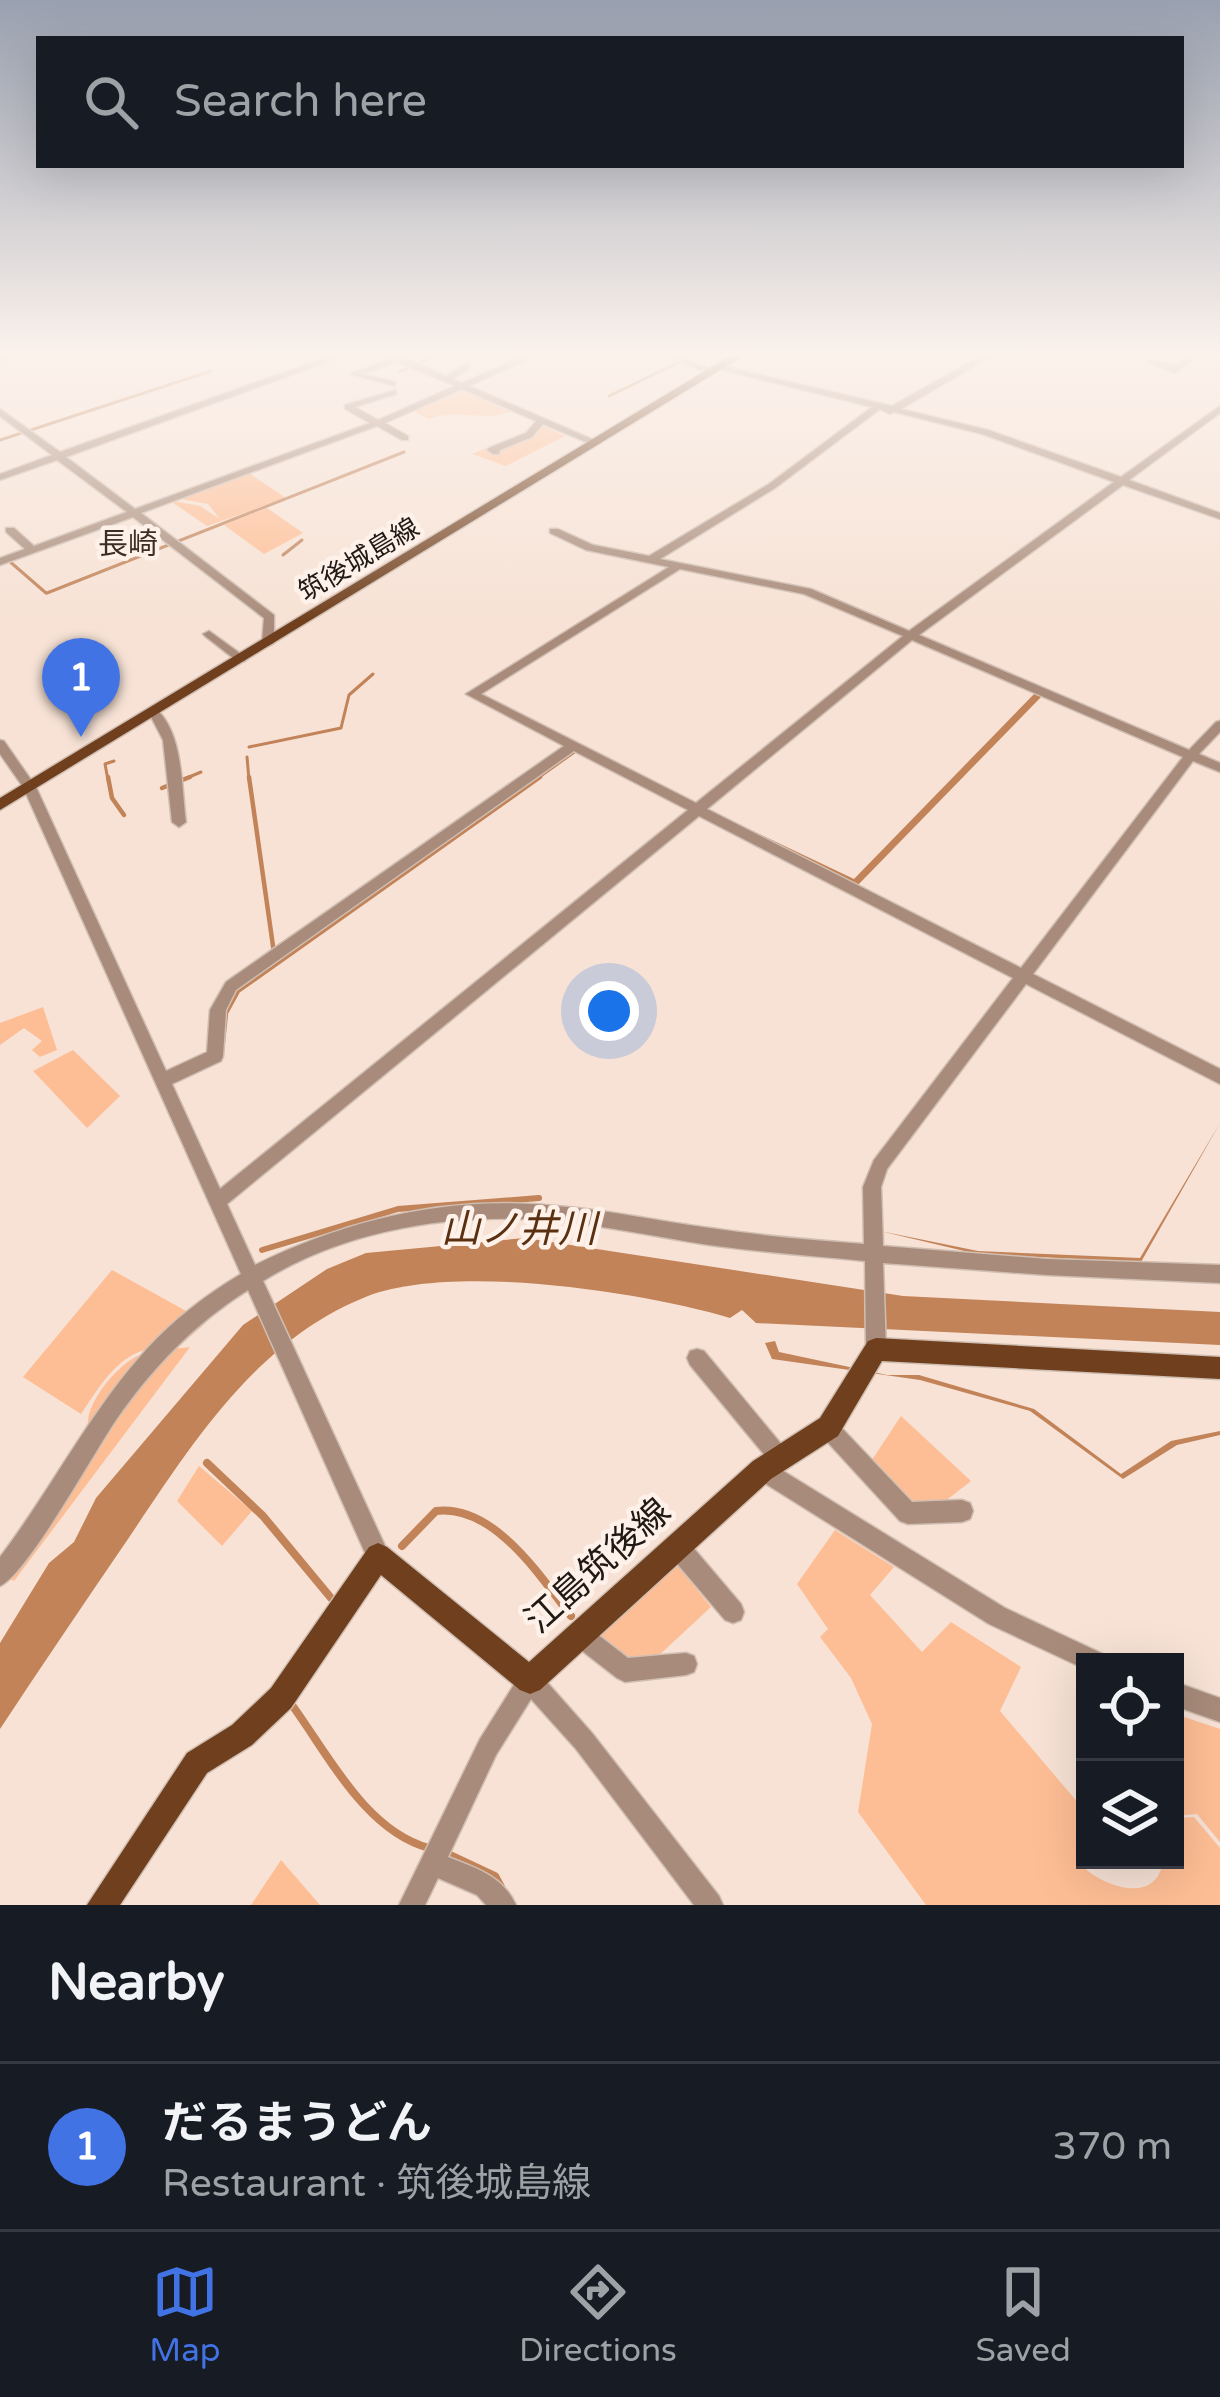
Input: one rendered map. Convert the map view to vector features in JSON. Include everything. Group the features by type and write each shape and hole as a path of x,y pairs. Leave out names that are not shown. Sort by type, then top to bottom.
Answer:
{"main road":[{"name":"筑後城島線","path":"0,805 596,443"},
{"path":"876,1341 1220,1368"},
{"name":"江島筑後線","path":"378,1556 530,1680 771,1464 828,1428 876,1341"},
{"path":"102,1905 197,1763 242,1735 281,1698 378,1556"}],"street":[{"path":"41,443 270,617 268,644"},
{"path":"0,477 99,443"},
{"path":"0,562 321,443"},
{"path":"496,452 492,450 509,443"},
{"path":"649,561 772,486 829,443"},
{"path":"1016,443 1220,516"},
{"path":"218,1202 911,635 1174,443"},
{"path":"10,530 32,550"},
{"path":"554,532 590,548 807,591 1220,768"},
{"path":"678,566 472,694 1220,1077"},
{"path":"209,634 241,659"},
{"path":"154,711 169,740 179,822"},
{"path":"876,1341 872,1187 880,1165 1191,755 1220,725"},
{"path":"0,744 29,787 378,1556"},
{"path":"162,1081 215,1056 218,1010 231,986 572,747"},
{"path":"0,1576 110,1411 181,1329 251,1276 358,1229 405,1218 479,1211 550,1213 742,1241 996,1266 1220,1274"},
{"path":"697,1358 771,1464 997,1616 1076,1653"},
{"path":"828,1428 908,1513 962,1511"},
{"path":"677,1546 733,1612"},
{"path":"580,1635 625,1670 686,1664"},
{"path":"412,1905 488,1747 530,1680 584,1741 710,1905"},
{"path":"1184,1697 1220,1710"},
{"path":"434,1863 486,1886 502,1905"}],"shaded area":[{"path":"498,443 551,443 506,466 472,454"},
{"path":"246,471 286,498 207,526 169,500 200,506 220,519 208,504 175,498"},
{"path":"267,508 303,533 264,554 224,525"},
{"path":"1035,693 1042,696 857,886 707,809 854,879"},
{"path":"43,1007 57,1050 40,1057 32,1050 42,1041 24,1028 0,1045 0,1023"},
{"path":"73,1050 120,1096 87,1128 33,1071"},
{"path":"1220,1123 1141,1262 977,1254 880,1231 978,1251 1140,1258"},
{"path":"525,1238 903,1296 1220,1312 1220,1345 756,1323 742,1310 730,1318 600,1291 497,1282 405,1286 368,1296 292,1339 230,1398 177,1467 0,1729 0,1643 49,1563 74,1542 96,1498 243,1325 327,1269 366,1253"},
{"path":"112,1270 206,1322 181,1341 139,1352 121,1363 81,1414 23,1377"},
{"path":"775,1341 779,1352 887,1375 919,1375 1034,1409 1121,1474 1171,1441 1220,1431 1220,1435 1177,1445 1123,1479 1030,1411 920,1380 772,1359 765,1343"},
{"path":"190,1347 14,1581 1,1574 106,1383 140,1355"},
{"path":"901,1416 971,1481 939,1506 913,1507 868,1466"},
{"path":"199,1466 252,1511 222,1546 177,1501"},
{"path":"835,1530 894,1567 870,1595 922,1652 951,1622 1021,1667 1000,1711 1076,1800 1076,1869 1086,1869 1115,1885 1141,1888 1160,1869 1184,1869 1184,1818 1194,1817 1220,1848 1220,1905 926,1905 858,1812 872,1724 851,1678 820,1637 828,1629 797,1584"},
{"path":"673,1560 711,1607 656,1658 613,1658 589,1637"},
{"path":"1184,1717 1220,1729 1220,1842 1197,1814 1184,1815"},
{"path":"281,1860 320,1905 251,1905"}],"waterway":[{"path":"47,593 404,452"},
{"path":"283,555 302,540"},
{"path":"8,560 46,593"},
{"path":"249,747 341,728 349,695 373,674"},
{"path":"535,780 580,748"},
{"path":"247,757 249,780"},
{"path":"108,780 105,764 114,761"},
{"path":"182,780 201,772"},
{"path":"108,777 112,798 124,815"},
{"path":"162,788 190,777"},
{"path":"249,777 274,953"},
{"path":"223,1042 226,1013 238,991 540,777"},
{"name":"山ノ井川","path":"262,1250 398,1209 539,1198"},
{"path":"207,1463 263,1516 331,1598"},
{"path":"402,1546 436,1511 477,1519 514,1546 571,1616"},
{"path":"292,1705 368,1809 386,1826 429,1848"},
{"path":"446,1853 495,1876 501,1887"}],"place":[{"name":"だるまうどん","path":"81,737"}],"district":[{"name":"長崎","path":"128,544"}]}
